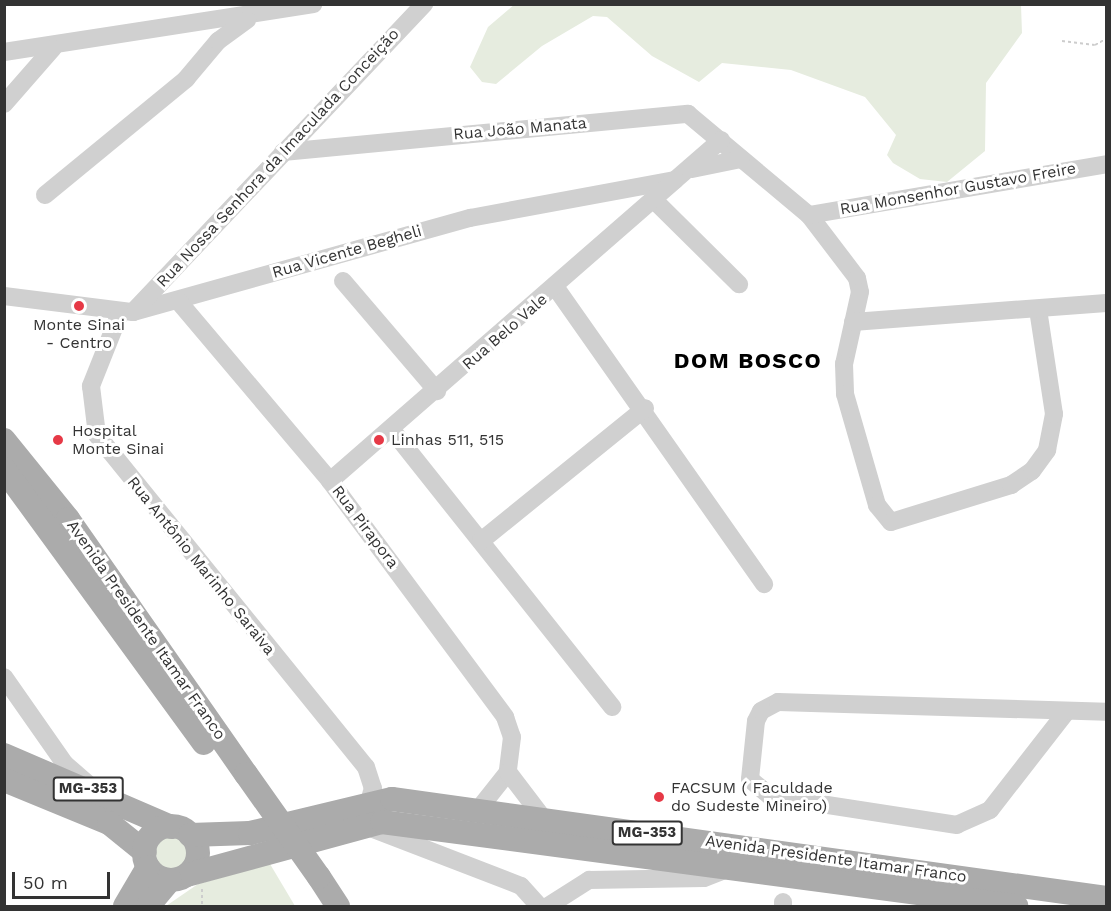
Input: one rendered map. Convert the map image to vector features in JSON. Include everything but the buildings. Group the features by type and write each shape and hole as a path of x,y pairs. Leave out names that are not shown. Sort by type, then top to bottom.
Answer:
{"main road":[{"name":"Avenida Presidente Itamar Franco","path":"4,440 68,519 240,780"},
{"name":"Avenida Presidente Itamar Franco","path":"4,469 326,897"},
{"name":"MG-353","path":"4,755 180,830"},
{"name":"MG-353","path":"4,780 109,823 146,859 178,878"},
{"name":"Avenida Presidente Itamar Franco","path":"180,830 250,833 369,802 392,799 543,818 1107,898"},
{"name":"Avenida Presidente Itamar Franco","path":"178,878 363,825 394,823 1016,906"},
{"path":"125,906 156,831 180,830 198,856 148,906"}],"street":[{"path":"4,52 53,48 248,19 313,4"},
{"name":"Rua Nossa Senhora da Imaculada Conceição","path":"126,312 424,4"},
{"path":"45,195 186,79 218,42 248,19"},
{"path":"4,104 53,48"},
{"name":"Rua João Manata","path":"283,152 688,114 809,215 858,278 853,322 844,364 845,393 877,505 882,517 897,523 1011,485 1032,471 1047,450 1054,414 1038,310"},
{"path":"681,175 721,140"},
{"name":"Rua Vicente Begheli","path":"4,296 126,312 179,302 470,218 681,175 741,159"},
{"name":"Rua Monsenhor Gustavo Freire","path":"809,215 1107,164"},
{"name":"Rua Belo Vale","path":"330,481 656,202 681,175"},
{"path":"656,202 739,284"},
{"path":"343,281 437,391"},
{"path":"556,288 645,408 764,584"},
{"name":"Rua Pirapora","path":"179,302 330,481 491,693 512,737 508,772"},
{"path":"853,322 1038,310 1107,303"},
{"name":"Rua Antônio Marinho Saraiva","path":"126,312 91,386 97,435 366,767 373,788 369,802"},
{"path":"481,541 645,408"},
{"path":"392,430 612,707"},
{"path":"4,677 65,764 99,794"},
{"path":"1067,711 990,810 957,825 788,800 758,789 749,766 756,721 761,711 778,702 1107,712"},
{"path":"478,810 508,772 543,818"},
{"path":"363,825 521,886 535,901"},
{"path":"548,906 589,880 704,878 731,868"}],"path":[{"path":"1062,41 1095,45 1107,39"}],"shaded area":[{"path":"515,4 1021,5 1022,33 986,83 985,151 947,182 920,179 893,163 887,155 896,135 865,97 791,70 722,63 699,82 652,56 607,17 593,16 542,46 496,84 482,82 470,67 488,27"},
{"path":"174,835 187,840 192,853 187,866 174,871 161,866 156,853 161,840"},
{"path":"270,864 295,906 166,906 198,884"}],"place":[{"name":"Monte Sinai - Centro","path":"79,306"},
{"name":"Hospital Monte Sinai","path":"58,440"},
{"name":"Linhas 511, 515","path":"379,440"},
{"name":"FACSUM ( Faculdade do Sudeste Mineiro)","path":"659,797"}],"district":[{"name":"DOM BOSCO","path":"748,361"}]}
